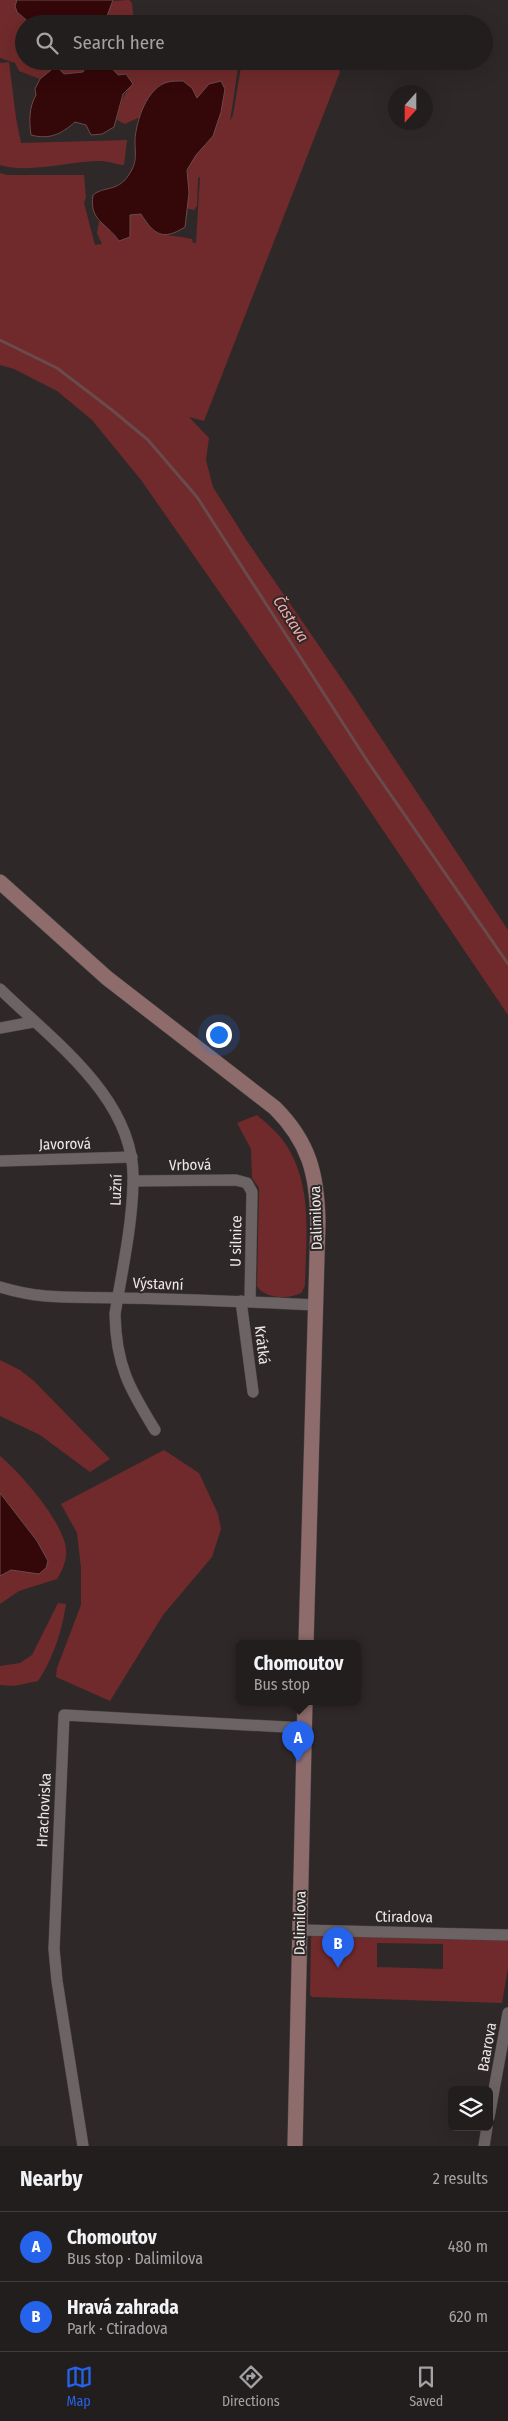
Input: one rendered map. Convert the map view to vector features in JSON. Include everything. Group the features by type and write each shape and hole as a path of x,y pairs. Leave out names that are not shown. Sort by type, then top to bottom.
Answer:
{"main road":[{"name":"Dalimilova","path":"0,882 106,978 275,1108 292,1127 305,1147 316,1184 318,1221 306,1640"},
{"name":"Dalimilova","path":"295,2146 305,1705"}],"street":[{"name":"Lužní","path":"0,989 88,1074 116,1110 129,1144 134,1181 115,1314 118,1359 130,1391 155,1430"},
{"path":"0,1028 33,1022"},
{"name":"Javorová","path":"0,1161 132,1158"},
{"name":"Vrbová","path":"134,1181 236,1180 247,1183"},
{"name":"U silnice","path":"245,1302 252,1192 247,1183"},
{"name":"Výstavní","path":"0,1286 23,1294 47,1298 118,1297 316,1304"},
{"name":"Krátká","path":"245,1302 253,1392"},
{"name":"Hrachoviska","path":"82,2146 54,1950 64,1715 304,1728"},
{"name":"Ctiradova","path":"300,1930 508,1935"},
{"name":"Baarova","path":"493,2095 508,2013"},
{"path":"484,2146 486,2131"}],"shaded area":[{"path":"0,0 17,0 16,8 21,15 15,15 15,63 0,58"},
{"path":"17,0 113,0 107,15 20,15 15,6"},
{"path":"129,0 132,3 133,15 107,15 109,7 114,1"},
{"path":"9,62 21,143 127,140 124,165 101,161 37,168 0,165 0,63"},
{"path":"18,70 52,70 40,79"},
{"path":"51,70 60,70 64,74 83,72 84,70 114,70 118,75 126,74 133,84 123,94 114,127 102,134 91,135 86,125 75,122 55,135 44,137 31,135 31,109 36,95 35,89 40,79"},
{"path":"59,70 238,70 230,121 233,115 240,70 339,70 340,72 204,421 189,417 209,438 206,460 213,487 247,541 346,685 508,930 508,1015 299,706 141,480 92,420 57,391 14,369 0,365 0,173 7,175 84,175 86,197 84,203 95,245 102,244 97,233 99,221 112,230 129,215 141,214 157,232 192,239 193,243 196,243 200,177 198,178 197,206 194,210 186,208 188,172 194,157 213,136 197,98 153,92 140,117 125,124 117,120 119,110 126,92 133,84 100,73 64,74"},
{"path":"183,81 192,88 197,98 209,84 221,81 225,89 221,112 213,136 196,155 187,170 189,193 185,227 171,234 160,234 150,227 141,214 130,215 130,237 119,241 96,216 92,204 93,195 102,190 115,187 124,181 131,171 135,158 135,140 140,115 154,90 168,82"},
{"path":"257,1115 282,1139 292,1156 304,1191 307,1228 305,1285 302,1292 297,1295 285,1297 271,1296 265,1294 257,1286 259,1188 252,1178 251,1149 237,1123"},
{"path":"0,1360 20,1370 34,1381 110,1459 90,1472 40,1435 0,1416"},
{"path":"164,1450 199,1473 218,1514 221,1529 212,1557 163,1615 110,1701 56,1677 57,1668 81,1605 81,1568 77,1533 61,1504"},
{"path":"0,1456 19,1474 50,1513 64,1539 66,1558 57,1579 19,1591 0,1604 0,1576 11,1570 21,1570 37,1541 0,1493"},
{"path":"0,1493 37,1541 48,1561 46,1568 39,1574 11,1570 0,1576"},
{"path":"58,1603 66,1604 62,1624 52,1654 38,1681 14,1686 0,1685 0,1666 20,1663 32,1655"},
{"path":"313,1935 503,1939 508,1941 508,1968 502,2003 312,1997 310,1995 311,1937","holes":["377,1943 443,1944 443,1969 377,1967"]}],"waterway":[{"name":"Častava","path":"0,340 57,368 112,410 148,440 197,497 368,762 508,964"}],"place":[{"name":"Chomoutov","path":"298,1762"},
{"name":"Hravá zahrada","path":"338,1968"}]}
